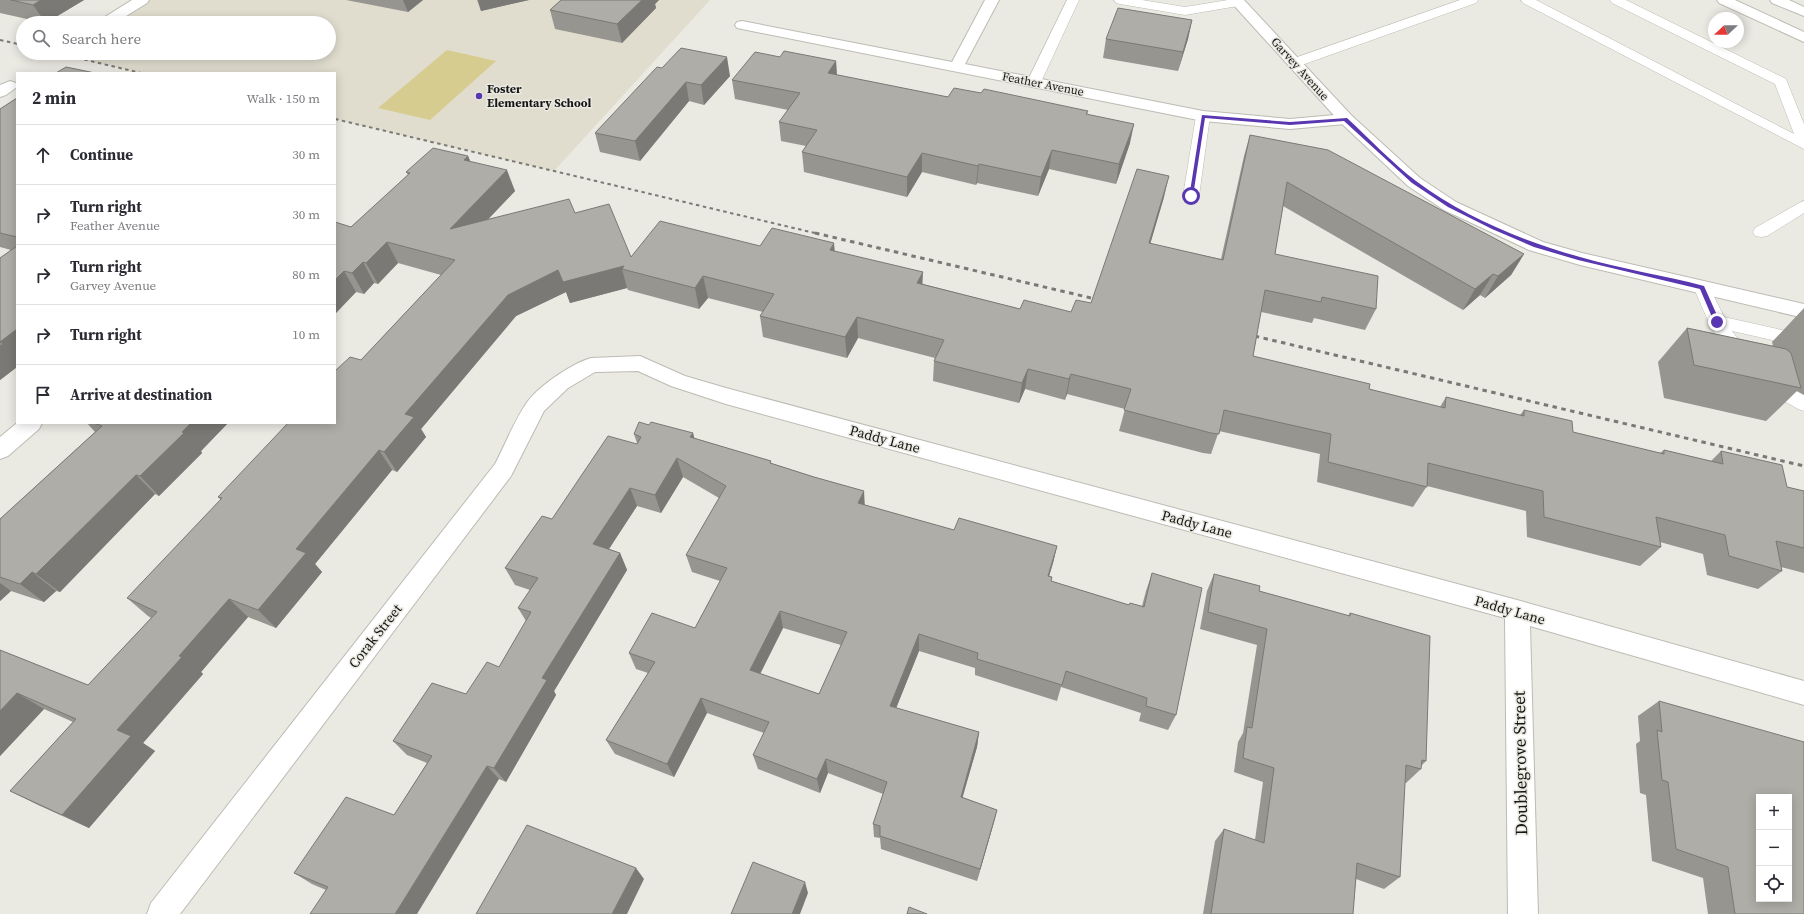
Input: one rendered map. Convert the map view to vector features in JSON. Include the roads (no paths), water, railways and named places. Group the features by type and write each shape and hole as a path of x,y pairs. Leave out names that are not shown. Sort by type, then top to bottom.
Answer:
{"main road":[{"path":"116,16 142,0"},
{"path":"957,66 992,0"},
{"path":"1724,0 1804,38"},
{"path":"1777,0 1804,12"},
{"name":"Garvey Avenue","path":"1237,1 1346,119 1414,182 1450,206 1494,228 1536,246 1580,259 1804,311"},
{"name":"Feather Avenue","path":"742,25 957,66 1203,116 1290,124 1346,119"},
{"name":"Paddy Lane","path":"591,365 640,363 678,381 726,396 1517,611 1804,693"},
{"name":"Corak Street","path":"162,914 503,470 536,406 561,383 591,365"},
{"path":"0,450 30,424"},
{"name":"Doublegrove Street","path":"1517,611 1523,914"}],"lane":[{"path":"1034,82 1073,0"},
{"path":"1120,0 1185,11 1237,1"},
{"path":"1294,63 1472,0"},
{"path":"1527,0 1804,143"},
{"path":"1616,0 1781,82 1804,143"},
{"path":"1191,196 1203,116"},
{"path":"1761,232 1804,206"},
{"path":"1702,288 1717,322 1728,341 1767,382 1804,404"},
{"path":"1717,322 1804,341"}],"railway":[{"path":"0,40 16,43"},
{"path":"86,60 137,72"},
{"path":"336,119 819,234"},
{"path":"815,233 1104,301"},
{"path":"1246,334 1804,466"}],"place":[{"name":"Foster Elementary School","path":"479,96"}]}
